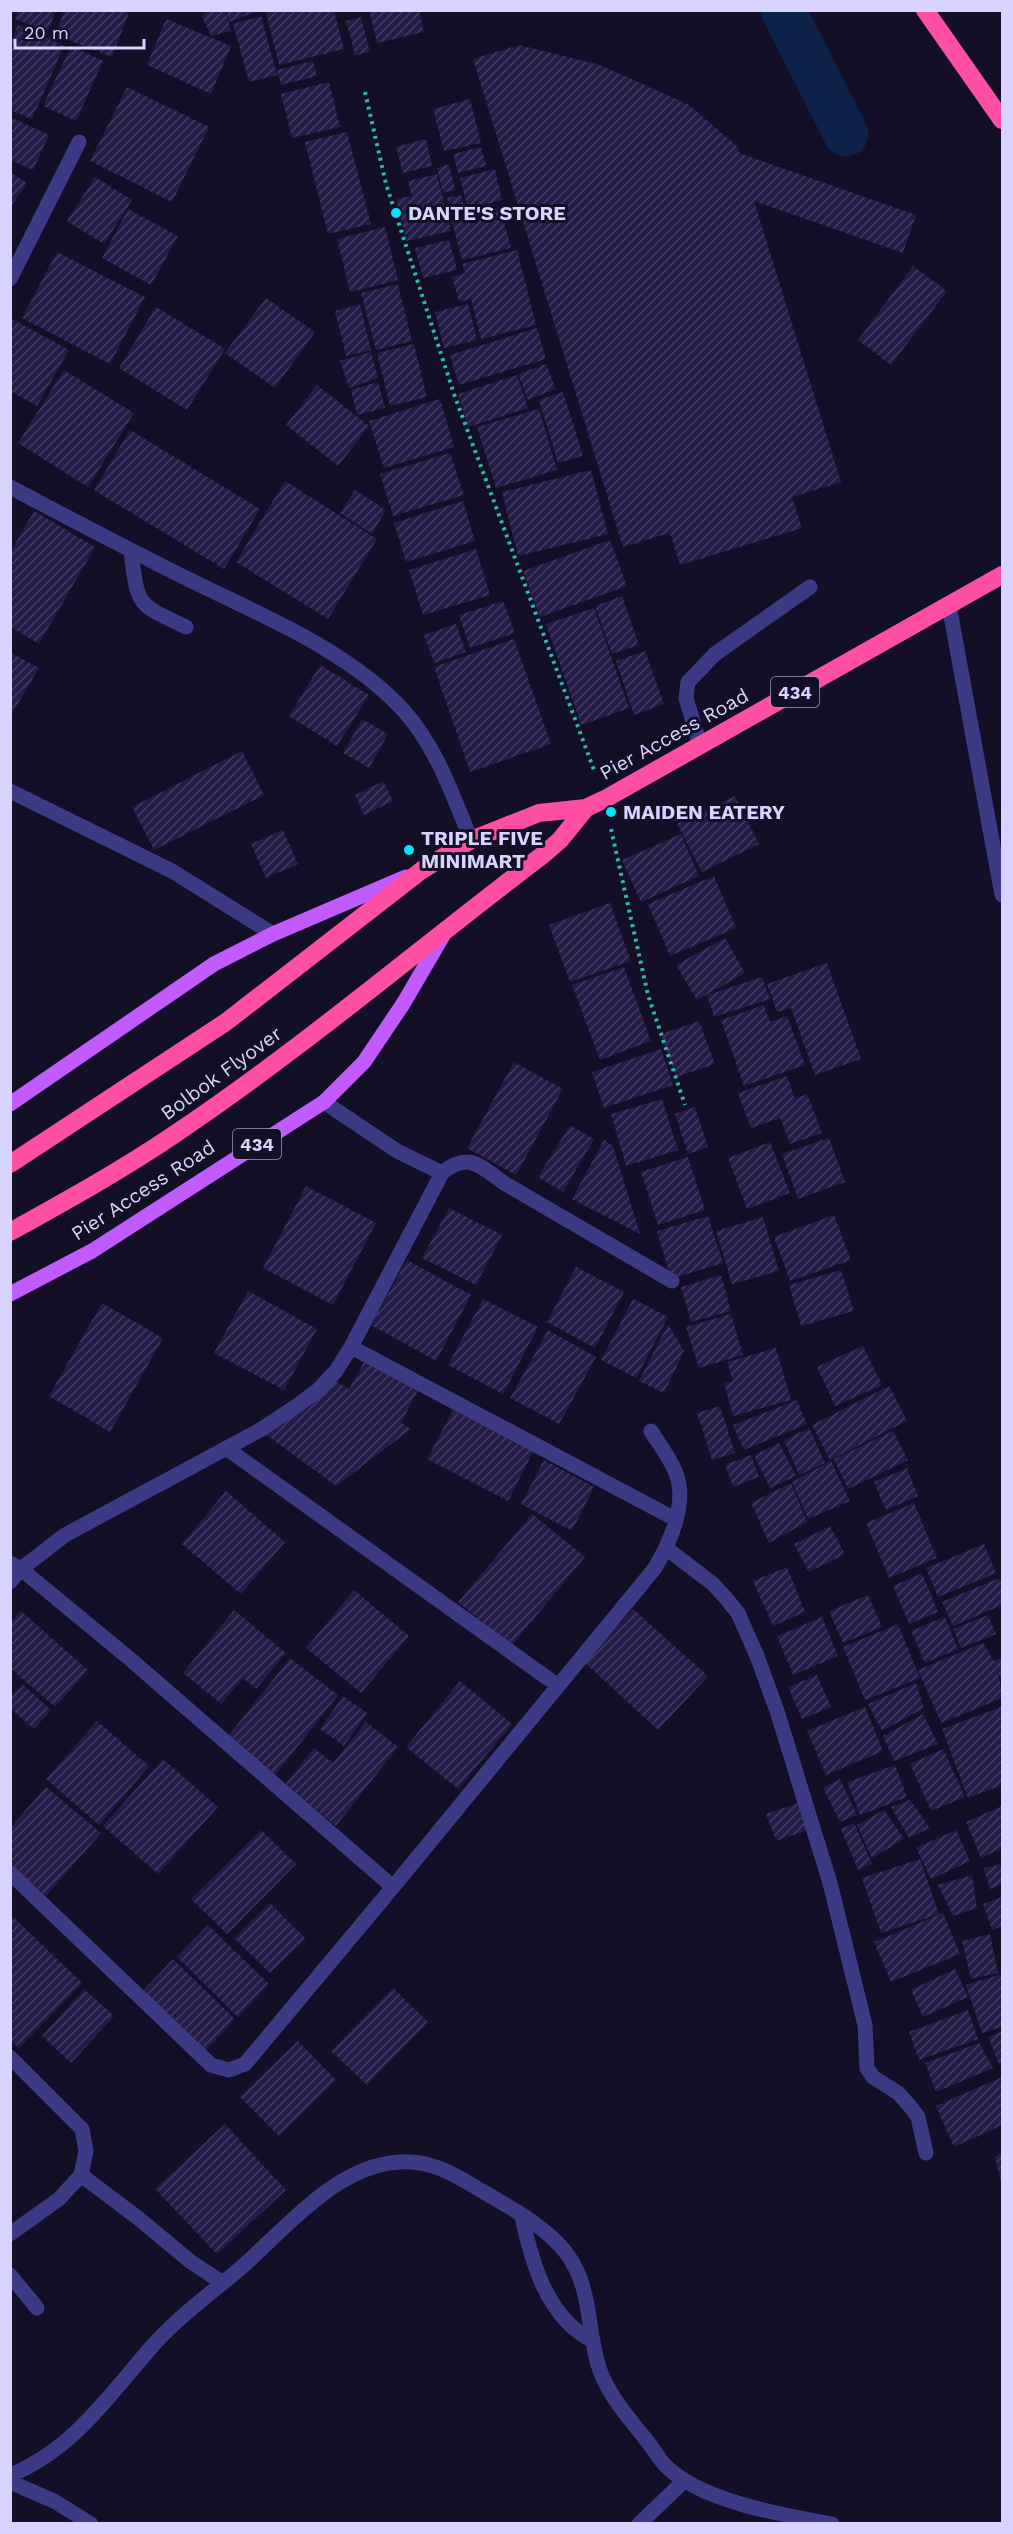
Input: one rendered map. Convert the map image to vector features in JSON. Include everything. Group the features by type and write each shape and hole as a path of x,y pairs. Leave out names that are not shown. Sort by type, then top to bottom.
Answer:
{"highway":[{"path":"925,10 1002,120"},
{"name":"Pier Access Road","path":"422,870 471,840 539,813 586,808 604,799 1002,575"},
{"name":"Pier Access Road","path":"445,933 560,840 586,808"},
{"name":"Bolbok Flyover","path":"10,1164 226,1022 422,870"},
{"name":"Bolbok Flyover","path":"10,1232 61,1204 174,1135 264,1071 445,933"}],"main road":[{"name":"Pier Access Road","path":"10,1104 214,964 273,934 422,870"},
{"name":"Pier Access Road","path":"10,1294 92,1251 324,1102 364,1062 403,1004 445,933"}],"street":[{"path":"10,279 79,142"},
{"path":"10,488 131,551 310,639 369,680 404,711 424,739 444,773 471,840"},
{"path":"131,551 136,588 142,603 151,610 186,627"},
{"path":"700,745 686,698 688,682 715,654 810,587"},
{"path":"949,605 1002,895"},
{"path":"10,791 172,871 273,934"},
{"path":"324,1102 397,1151 442,1173"},
{"path":"10,1582 16,1566 93,1519 260,1430 318,1390 336,1371 351,1347 442,1173 454,1163 464,1160 478,1164 504,1184 672,1281"},
{"path":"351,1347 675,1520"},
{"path":"10,1873 211,2065 229,2070 245,2064 640,1586 666,1548 675,1520 680,1491 675,1472 651,1431"},
{"path":"226,1448 557,1685"},
{"path":"666,1548 713,1584 725,1597 738,1613 757,1656 777,1711 830,1883 865,2025 867,2068 882,2085 898,2093 918,2117 926,2153"},
{"path":"16,1566 130,1659 393,1887"},
{"path":"10,2057 82,2129 86,2151 81,2175 59,2199 10,2234"},
{"path":"10,2475 31,2467 72,2438 177,2321 313,2201 351,2177 381,2163 408,2161 430,2163 484,2192 544,2231 567,2254 582,2280 589,2306 597,2364 611,2394 666,2466 684,2481 768,2513 832,2523"},
{"path":"81,2175 191,2262 222,2283"},
{"path":"522,2217 538,2276 552,2301 565,2322 579,2334 593,2341"},
{"path":"10,2275 37,2308"},
{"path":"639,2523 684,2481"},
{"path":"10,2482 54,2501 91,2523"}],"path":[{"path":"365,92 386,184 455,397 604,799 648,995 685,1106"}],"building":[{"path":"18,10 56,10 48,32 15,19"},
{"path":"65,10 123,10 129,13 112,57 55,35"},
{"path":"207,10 225,10 231,31 211,36 202,17"},
{"path":"226,10 258,10 258,11 229,22"},
{"path":"275,10 334,10 344,49 279,65 266,13"},
{"path":"369,10 419,10 424,32 377,43"},
{"path":"261,16 277,75 249,82 233,24"},
{"path":"361,17 370,52 355,55 346,21"},
{"path":"166,19 231,46 211,94 147,65"},
{"path":"18,25 64,46 32,119 10,110 10,43"},
{"path":"519,45 600,65 689,105 738,147 739,153 916,215 903,253 754,201 841,482 792,497 802,528 680,565 670,533 623,547 473,59"},
{"path":"71,46 103,61 76,121 43,106"},
{"path":"313,61 317,76 281,85 277,70"},
{"path":"329,82 340,127 292,138 281,94"},
{"path":"127,87 209,127 172,202 90,161"},
{"path":"470,99 481,143 444,151 433,109"},
{"path":"10,117 49,135 33,170 10,160"},
{"path":"347,132 371,224 328,234 305,142"},
{"path":"426,139 432,166 403,173 396,147"},
{"path":"481,147 486,166 458,173 453,154"},
{"path":"449,164 455,190 443,193 437,168"},
{"path":"495,169 502,200 468,209 460,178"},
{"path":"10,172 27,183 10,208"},
{"path":"437,174 451,231 407,241 396,199 412,196 408,181"},
{"path":"95,177 132,200 104,244 67,221"},
{"path":"461,195 465,211 451,215 447,198"},
{"path":"500,207 511,248 462,260 451,219"},
{"path":"128,209 178,236 151,285 102,258"},
{"path":"385,227 398,280 350,292 337,239"},
{"path":"449,240 457,270 423,278 415,248"},
{"path":"517,250 536,325 481,339 471,299 459,302 452,277 465,273 462,264"},
{"path":"57,252 145,297 110,364 22,318"},
{"path":"913,266 947,291 891,365 858,340"},
{"path":"398,284 412,341 376,350 361,293"},
{"path":"266,298 315,332 275,388 225,353"},
{"path":"360,304 371,350 346,356 335,311"},
{"path":"468,304 477,340 444,348 435,312"},
{"path":"156,307 225,349 187,410 119,368"},
{"path":"10,318 69,350 37,406 10,391"},
{"path":"537,328 546,359 459,385 450,355"},
{"path":"414,344 427,397 390,406 377,353"},
{"path":"371,352 378,378 349,388 340,361"},
{"path":"546,364 556,389 528,400 518,374"},
{"path":"64,370 134,413 88,487 18,443"},
{"path":"517,375 528,408 468,427 458,394"},
{"path":"378,382 385,408 357,415 351,390"},
{"path":"317,385 369,426 338,466 286,425"},
{"path":"563,392 583,456 558,463 539,400"},
{"path":"440,399 454,447 384,468 369,421"},
{"path":"539,409 557,470 496,488 477,427"},
{"path":"130,430 260,509 224,569 94,490"},
{"path":"450,453 464,495 393,516 380,474"},
{"path":"591,470 608,534 518,556 502,492"},
{"path":"285,481 377,539 328,619 236,562"},
{"path":"355,490 386,510 372,534 340,513"},
{"path":"463,501 475,541 406,562 394,523"},
{"path":"34,511 95,547 39,644 10,627 10,553"},
{"path":"610,540 627,586 540,617 523,571"},
{"path":"476,549 490,595 423,615 409,570"},
{"path":"622,596 639,645 612,654 595,606"},
{"path":"503,601 515,633 470,648 459,615"},
{"path":"594,608 629,708 581,725 546,624"},
{"path":"456,624 466,652 434,663 424,635"},
{"path":"514,639 551,744 470,772 434,667"},
{"path":"645,651 664,704 634,715 616,661"},
{"path":"10,652 39,668 10,717"},
{"path":"320,665 369,695 337,746 289,716"},
{"path":"362,719 388,734 369,768 343,753"},
{"path":"242,751 264,795 154,850 132,807"},
{"path":"383,781 393,801 364,815 355,795"},
{"path":"735,796 759,844 702,872 677,824"},
{"path":"283,830 298,864 266,878 251,844"},
{"path":"681,834 699,876 641,902 622,860"},
{"path":"714,876 736,928 670,956 648,904"},
{"path":"610,903 631,961 570,982 549,925"},
{"path":"725,938 745,973 697,1000 676,965"},
{"path":"827,963 861,1059 815,1075 791,1008 777,1012 767,984"},
{"path":"624,967 651,1041 600,1060 572,985"},
{"path":"762,977 770,999 714,1017 707,995"},
{"path":"764,1005 770,1022 787,1016 805,1065 744,1086 721,1020"},
{"path":"699,1021 715,1064 676,1077 661,1034"},
{"path":"661,1049 673,1085 604,1108 592,1072"},
{"path":"514,1062 563,1089 516,1175 467,1148"},
{"path":"787,1076 795,1099 807,1094 822,1133 790,1144 780,1118 751,1128 738,1093"},
{"path":"662,1099 678,1150 626,1166 611,1114"},
{"path":"695,1107 708,1147 688,1154 675,1114"},
{"path":"570,1125 594,1139 563,1192 538,1177"},
{"path":"829,1138 845,1182 798,1199 782,1154"},
{"path":"604,1140 613,1146 640,1234 572,1199"},
{"path":"770,1142 790,1193 747,1209 728,1158"},
{"path":"688,1157 705,1210 658,1225 641,1172"},
{"path":"306,1186 376,1223 333,1305 263,1268"},
{"path":"449,1208 502,1235 476,1285 422,1258"},
{"path":"834,1215 851,1260 790,1281 774,1237"},
{"path":"708,1216 723,1263 671,1279 657,1231"},
{"path":"763,1217 779,1271 732,1284 716,1231"},
{"path":"407,1260 471,1295 436,1361 371,1325"},
{"path":"576,1267 624,1292 595,1348 547,1322"},
{"path":"841,1270 854,1311 801,1326 789,1285"},
{"path":"721,1275 731,1311 691,1322 681,1287"},
{"path":"248,1291 317,1329 284,1390 214,1353"},
{"path":"483,1299 538,1327 503,1394 448,1365"},
{"path":"633,1299 668,1317 636,1378 601,1360"},
{"path":"102,1303 163,1338 110,1432 49,1396"},
{"path":"731,1314 743,1355 699,1368 686,1327"},
{"path":"668,1324 684,1351 664,1393 639,1381"},
{"path":"548,1330 596,1357 559,1424 510,1398"},
{"path":"863,1346 882,1385 835,1406 817,1367"},
{"path":"776,1348 791,1400 733,1416 724,1383 733,1381 727,1362"},
{"path":"365,1360 419,1388 401,1423 411,1429 336,1486 260,1430 335,1381 349,1389"},
{"path":"889,1386 907,1421 830,1460 812,1425"},
{"path":"797,1400 807,1424 744,1450 733,1425"},
{"path":"720,1406 735,1453 712,1460 697,1413"},
{"path":"453,1410 533,1452 508,1501 427,1459"},
{"path":"809,1428 825,1463 799,1475 784,1440"},
{"path":"893,1431 908,1460 848,1489 834,1459"},
{"path":"779,1443 796,1476 770,1488 754,1455"},
{"path":"751,1455 759,1477 733,1487 725,1465"},
{"path":"544,1460 594,1487 572,1531 521,1504"},
{"path":"831,1461 850,1501 808,1519 792,1482"},
{"path":"907,1468 918,1496 886,1510 874,1482"},
{"path":"791,1483 807,1522 769,1543 751,1503"},
{"path":"226,1491 285,1542 241,1594 182,1544"},
{"path":"914,1503 937,1558 889,1578 866,1523"},
{"path":"532,1514 585,1557 511,1646 458,1602"},
{"path":"830,1526 845,1554 809,1572 794,1544"},
{"path":"984,1544 996,1573 938,1597 926,1568"},
{"path":"787,1567 805,1612 773,1626 753,1581"},
{"path":"922,1573 938,1612 909,1624 893,1586"},
{"path":"999,1578 1002,1585 1002,1605 953,1626 942,1602"},
{"path":"354,1590 409,1636 361,1693 306,1648"},
{"path":"868,1595 882,1627 843,1643 829,1611"},
{"path":"633,1609 708,1676 658,1730 584,1662"},
{"path":"234,1610 286,1653 256,1689 243,1678 221,1704 183,1673"},
{"path":"21,1611 88,1670 55,1707 10,1668 10,1623"},
{"path":"988,1615 996,1634 961,1648 953,1629"},
{"path":"822,1617 838,1656 793,1675 777,1636"},
{"path":"945,1617 958,1649 925,1663 911,1631"},
{"path":"898,1624 920,1678 865,1700 843,1647"},
{"path":"983,1643 994,1661 1002,1658 1002,1682 995,1666 1002,1688 1002,1698 941,1723 918,1670"},
{"path":"290,1658 338,1695 273,1778 225,1740"},
{"path":"817,1675 831,1707 802,1719 788,1687"},
{"path":"460,1681 512,1724 458,1789 406,1747"},
{"path":"916,1683 924,1708 882,1731 868,1704"},
{"path":"22,1684 51,1710 34,1729 10,1708 10,1697"},
{"path":"343,1696 367,1713 344,1746 320,1729"},
{"path":"865,1707 883,1751 826,1775 807,1731"},
{"path":"1001,1707 1002,1785 968,1798 942,1729"},
{"path":"923,1714 938,1744 894,1761 883,1736"},
{"path":"97,1721 149,1766 99,1825 46,1779"},
{"path":"366,1722 398,1747 336,1826 285,1785 314,1748 333,1763"},
{"path":"943,1749 965,1797 931,1811 910,1764"},
{"path":"163,1759 218,1807 158,1874 103,1826"},
{"path":"895,1765 907,1797 860,1815 847,1782"},
{"path":"840,1779 857,1815 840,1822 823,1788"},
{"path":"46,1787 101,1833 46,1896 10,1866 10,1828"},
{"path":"910,1800 930,1828 909,1838 891,1807"},
{"path":"798,1803 808,1830 776,1841 766,1814"},
{"path":"1002,1806 1002,1848 981,1858 966,1822"},
{"path":"884,1810 904,1839 872,1858 857,1825"},
{"path":"854,1823 872,1864 858,1870 841,1829"},
{"path":"261,1830 296,1864 227,1934 191,1899"},
{"path":"956,1830 970,1861 931,1879 916,1848"},
{"path":"920,1859 939,1914 881,1933 862,1878"},
{"path":"1002,1864 1002,1884 990,1889 984,1868"},
{"path":"972,1875 977,1908 953,1916 938,1885"},
{"path":"1002,1897 1002,1926 992,1930 983,1904"},
{"path":"270,1903 306,1939 270,1973 234,1938"},
{"path":"943,1913 960,1954 891,1982 874,1942"},
{"path":"10,1914 82,1983 19,2048 10,2040"},
{"path":"208,1925 269,1984 238,2017 177,1957"},
{"path":"990,1934 998,1973 971,1979 962,1941"},
{"path":"173,1959 235,2019 202,2054 140,1994"},
{"path":"955,1969 968,1997 923,2017 911,1990"},
{"path":"1002,1974 1002,2027 982,2033 966,1985"},
{"path":"393,1988 428,2022 367,2085 331,2051"},
{"path":"84,1989 114,2016 71,2063 42,2036"},
{"path":"968,2010 978,2039 919,2060 909,2032"},
{"path":"1002,2031 1002,2062 999,2064 988,2037"},
{"path":"298,2041 336,2080 279,2136 240,2097"},
{"path":"979,2043 993,2068 936,2092 925,2063"},
{"path":"1002,2077 1002,2125 954,2147 936,2106"},
{"path":"225,2124 286,2190 217,2254 155,2189"},
{"path":"1002,2153 1002,2187 995,2157"}],"waterway":[{"path":"783,10 846,134"}],"place":[{"name":"DANTE'S STORE","path":"396,213"},
{"name":"MAIDEN EATERY","path":"611,812"},
{"name":"TRIPLE FIVE MINIMART","path":"409,850"}]}
